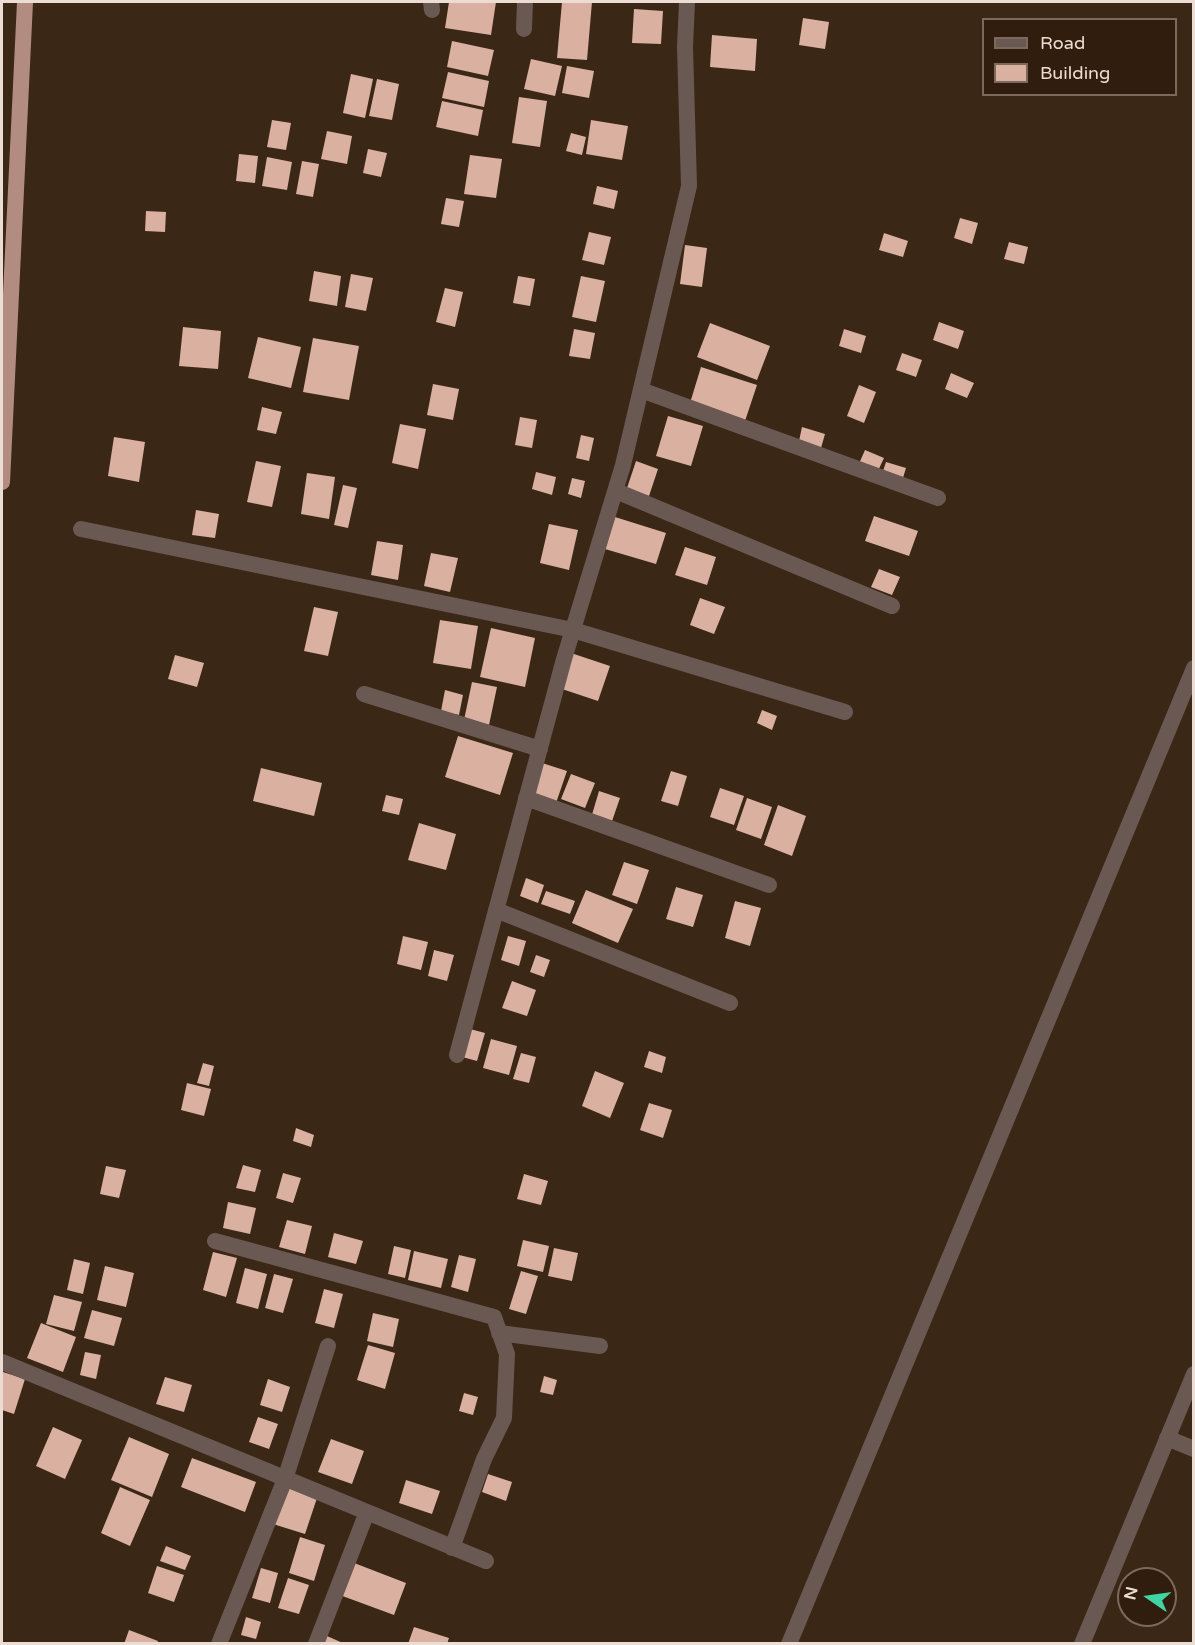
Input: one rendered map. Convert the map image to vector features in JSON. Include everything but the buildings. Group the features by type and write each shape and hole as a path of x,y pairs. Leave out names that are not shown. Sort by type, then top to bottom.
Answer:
{"highway":[{"path":"2,482 25,2"}],"street":[{"path":"524,29 525,2"},
{"path":"456,1055 573,630 616,491 689,186 685,47 687,2"},
{"path":"641,390 938,498"},
{"path":"616,491 892,606"},
{"path":"81,529 573,630 845,712"},
{"path":"789,1644 1194,668"},
{"path":"364,694 540,749"},
{"path":"526,798 769,885"},
{"path":"496,910 730,1003"},
{"path":"216,1241 494,1317 507,1354 504,1418 484,1459 452,1548"},
{"path":"499,1333 600,1346"},
{"path":"219,1644 285,1479 328,1346"},
{"path":"2,1362 486,1561"},
{"path":"1082,1644 1194,1374"},
{"path":"1167,1438 1194,1449"},
{"path":"315,1644 367,1512"}]}
